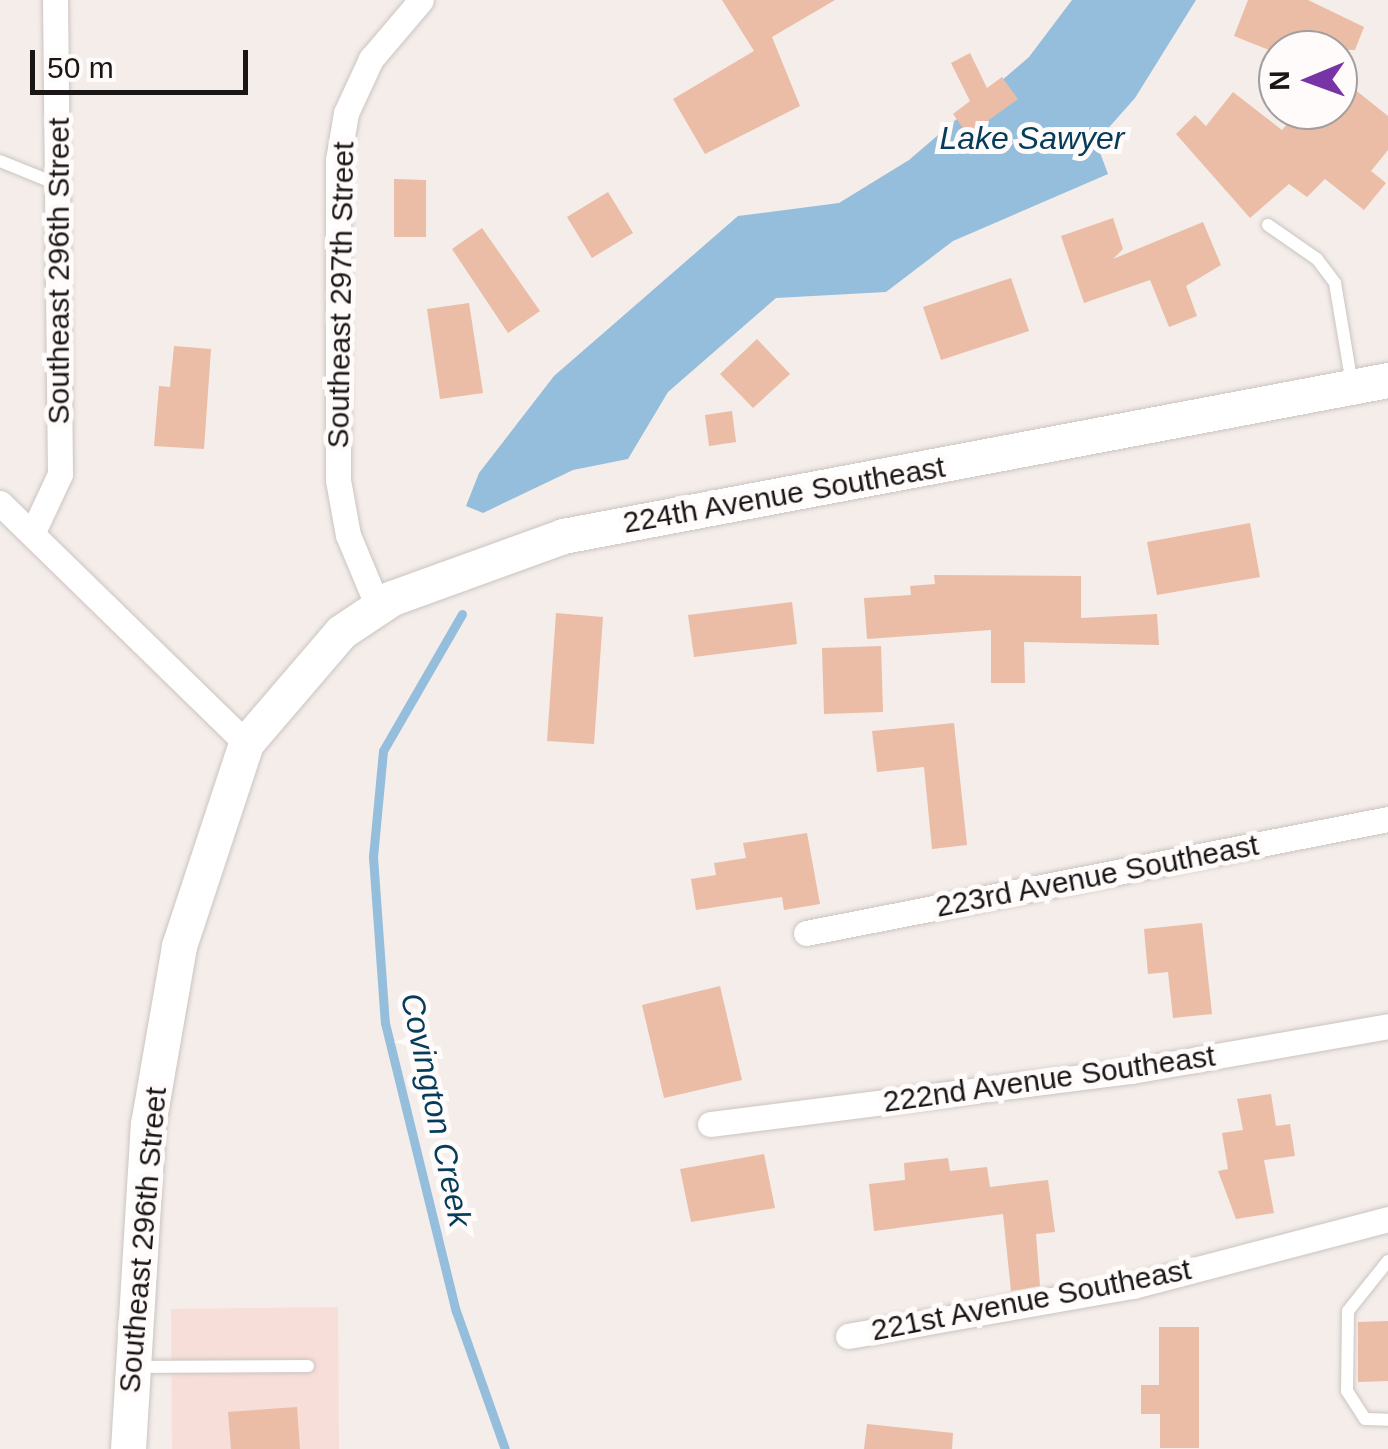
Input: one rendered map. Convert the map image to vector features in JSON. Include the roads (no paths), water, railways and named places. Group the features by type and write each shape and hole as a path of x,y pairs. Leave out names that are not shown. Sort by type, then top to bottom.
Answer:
{"street":[{"name":"Southeast 296th Street","path":"32,534 59,490 55,0"},
{"name":"Southeast 297th Street","path":"378,607 348,535 338,480 338,160 346,114 370,59 421,0"},
{"name":"224th Avenue Southeast","path":"246,743 310,664 378,607 471,564 563,536 1388,380"},
{"path":"0,502 246,743"},
{"name":"Southeast 296th Street","path":"128,1449 148,1124 179,946 246,743"},
{"name":"223rd Avenue Southeast","path":"806,933 1388,820"},
{"name":"222nd Avenue Southeast","path":"710,1124 1131,1072 1388,1026"},
{"name":"221st Avenue Southeast","path":"848,1336 1133,1286 1388,1219"}],"lane":[{"path":"0,161 59,184"},
{"path":"1268,225 1316,258 1335,283 1353,387"},
{"path":"1388,1262 1348,1311 1347,1391 1366,1419 1388,1420"},
{"path":"131,1367 308,1366"}],"water":[{"name":"Lake Sawyer","path":"1072,0 1196,0 1135,98 1096,142 1108,174 953,241 886,292 776,298 668,392 628,459 573,470 483,513 466,506 479,473 554,376 738,216 839,203 909,160 1029,57"}],"waterway":[{"name":"Covington Creek","path":"462,614 383,751 373,857 385,1023 456,1311 505,1449"}]}
